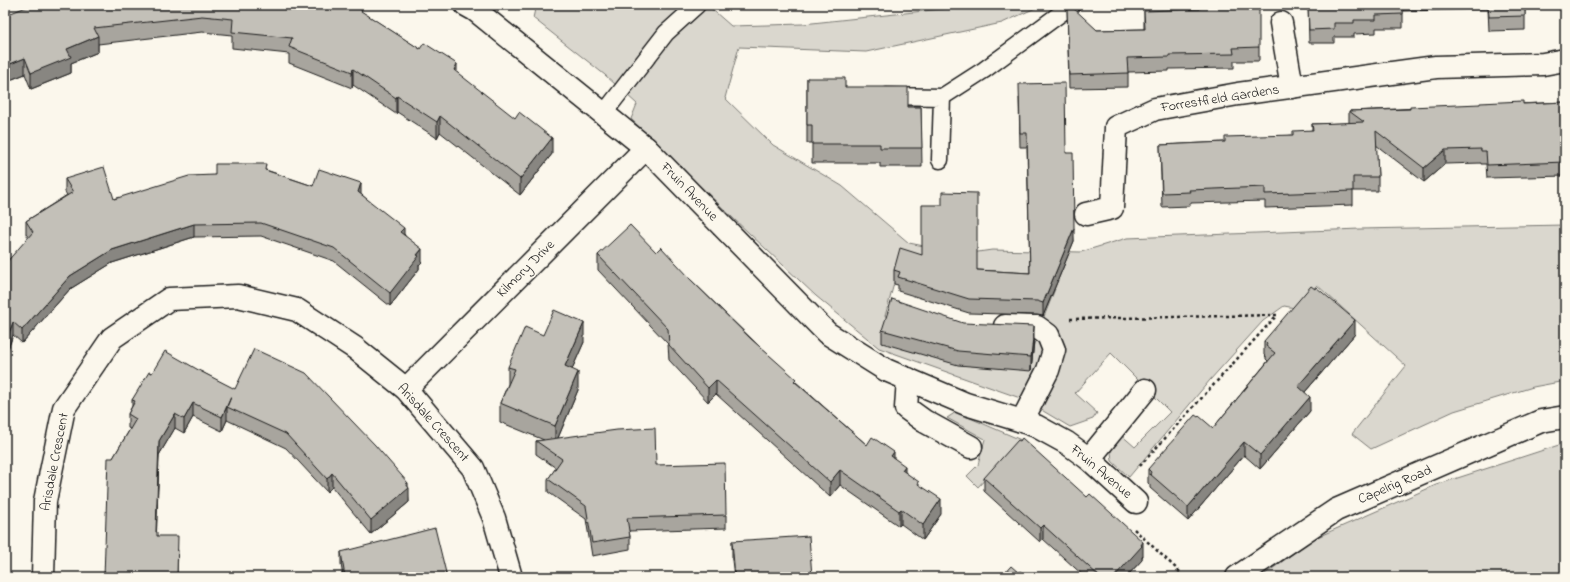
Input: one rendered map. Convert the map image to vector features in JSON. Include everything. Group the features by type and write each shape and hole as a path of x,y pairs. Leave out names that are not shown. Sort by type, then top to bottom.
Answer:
{"street":[{"name":"Fruin Avenue","path":"466,5 604,113 646,148 827,333 886,370 966,404 1036,426 1067,443 1089,459 1129,495"},
{"name":"Forrestfield Gardens","path":"1281,23 1292,87"},
{"name":"Forrestfield Gardens","path":"1086,214 1112,208 1116,127 1155,109 1238,94 1436,67 1544,64 1565,60"},
{"name":"Kilmory Drive","path":"406,389 646,148"},
{"name":"Arisdale Crescent","path":"43,577 45,500 64,408 112,338 169,299 238,296 297,310 355,348 406,389 473,468 494,518 511,577"},
{"path":"982,325 1037,327 1048,335 1054,350 1048,370 1022,421"},
{"path":"908,379 906,408 924,421 971,447"},
{"path":"1089,459 1145,390"},
{"name":"Capelrig Road","path":"1236,577 1336,510 1541,421 1565,417"}],"lane":[{"path":"604,113 666,34 697,5"},
{"path":"871,95 942,97 984,70 1072,5"},
{"path":"940,160 942,97"}],"path":[{"path":"1048,335 1064,319 1277,314 1129,495 1123,519 1180,572"}],"shaded area":[{"path":"536,5 707,5 731,26 803,24 951,8 1040,6 1002,23 866,52 739,47 725,98 773,145 842,186 909,243 964,254 992,250 1081,252 1127,238 1360,229 1565,225 1565,381 1533,387 1454,411 1371,449 1352,434 1406,366 1317,285 1295,308 1284,306 1263,321 1210,380 1129,477 1112,461 1110,442 1119,433 1135,447 1170,412 1111,353 1075,393 1097,413 1093,419 1070,427 1023,399 879,348 816,296 631,119 637,104 605,75 533,18","holes":["900,262 1055,289 1034,342 1031,370 885,316"]},
{"path":"956,412 1021,440 978,487 967,476 978,465 985,439 947,418"},
{"path":"1565,443 1565,577 1261,577 1313,539 1436,485"}],"building":[{"path":"31,5 352,5 362,9 361,11 420,49 424,43 457,64 454,70 515,118 519,112 552,138 520,179 440,116 437,122 397,96 396,98 353,69 352,72 289,47 292,38 232,32 233,19 202,16 94,28 98,36 67,49 71,57 31,73 25,58 5,66 5,12 6,15"},
{"path":"1070,5 1097,30 1145,29 1144,11 1200,9 1200,6 1259,5 1259,47 1233,48 1234,54 1169,55 1169,57 1127,58 1128,73 1069,75 1067,7"},
{"path":"1308,5 1403,5 1403,14 1376,15 1376,20 1354,20 1354,23 1334,23 1334,29 1309,30"},
{"path":"1488,5 1525,5 1525,16 1489,17"},
{"path":"807,78 845,78 845,87 908,87 908,107 921,107 922,148 880,148 880,144 812,144 812,125 807,125"},
{"path":"1065,83 1066,153 1073,153 1074,228 1043,303 1037,301 969,299 898,277 900,272 894,270 900,248 922,255 922,205 942,205 942,192 977,193 977,270 1030,273 1027,133 1020,133 1019,84"},
{"path":"1523,101 1523,104 1565,102 1565,162 1487,165 1486,151 1481,151 1481,149 1445,150 1424,168 1376,131 1378,177 1353,177 1353,191 1265,194 1265,187 1189,190 1190,192 1162,193 1160,145 1225,142 1225,137 1293,135 1293,131 1313,130 1312,124 1364,122 1349,111 1410,109 1410,107"},
{"path":"215,164 266,164 265,170 313,186 319,169 361,183 358,192 404,228 400,232 422,249 417,255 419,256 390,293 334,248 261,223 194,224 112,250 70,276 22,330 13,322 5,344 5,264 33,232 26,221 73,192 65,179 104,167 114,199 189,176 215,175"},
{"path":"630,225 656,252 661,247 689,278 750,338 796,379 794,381 867,445 872,437 894,452 891,456 905,466 902,470 919,482 918,484 941,499 923,525 901,509 899,511 840,470 830,482 716,380 708,388 669,345 668,329 598,255"},
{"path":"1311,286 1315,289 1316,287 1355,320 1298,386 1310,397 1260,455 1244,442 1188,507 1150,474 1151,472 1148,469 1195,415 1198,417 1199,416 1213,428 1275,353 1266,346 1267,344 1264,341"},
{"path":"892,299 963,323 1034,326 1031,357 958,351 882,330"},
{"path":"554,310 584,323 565,366 578,372 555,426 500,403 515,369 508,367 525,327 543,335"},
{"path":"254,349 306,373 375,445 408,483 406,484 409,488 371,520 332,473 327,479 286,434 227,407 231,397 222,417 193,403 184,419 175,414 159,441 156,532 157,536 178,536 177,577 104,577 108,458 113,458 136,419 128,414 135,401 132,400 149,372 152,373 165,351 235,389"},
{"path":"655,428 656,465 725,463 726,515 627,518 630,537 592,543 586,506 548,479 562,459 536,441 617,430"},
{"path":"1022,438 1087,497 1090,494 1143,542 1141,545 1142,546 1114,577 1100,577 1043,525 1040,528 984,478 1018,440 1020,441"},
{"path":"435,528 447,577 345,577 341,552"},
{"path":"809,536 812,577 735,577 732,541"},
{"path":"1011,566 1019,573 1020,571 1027,577 1001,577"}]}
